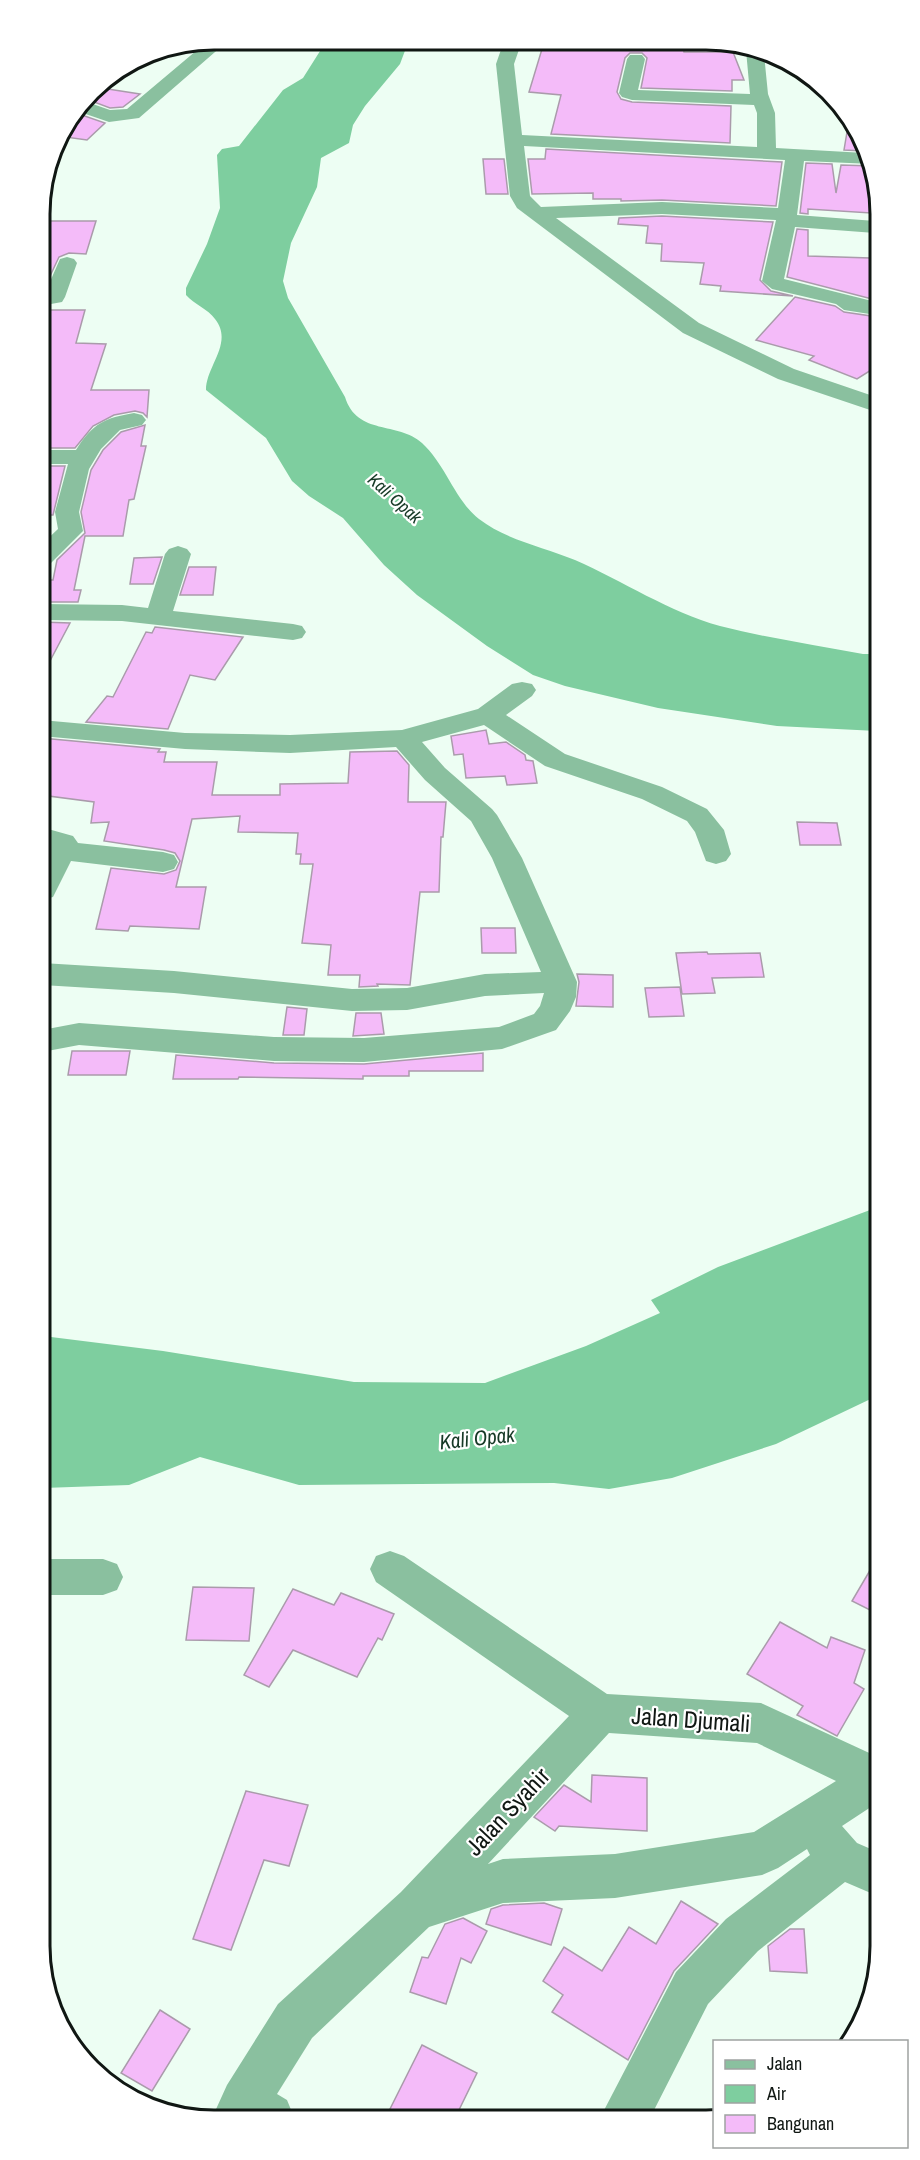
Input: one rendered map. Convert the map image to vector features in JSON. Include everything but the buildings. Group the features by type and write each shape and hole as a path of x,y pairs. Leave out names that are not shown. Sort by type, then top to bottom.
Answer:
{"street":[{"path":"87,109 109,116 132,114 208,50"},
{"path":"510,50 505,64 512,140 520,196 524,204 691,328 786,374 870,403"},
{"path":"756,57 761,100 766,113 767,152"},
{"path":"636,59 628,93 632,95 761,100"},
{"path":"512,140 795,153 861,158"},
{"path":"795,153 786,217 772,280 774,283 826,294 852,305 870,308"},
{"path":"536,213 662,208 786,217 870,226"},
{"path":"50,298 54,297 58,263 89,263"},
{"path":"71,531 67,512 77,469 91,445 112,424 134,420"},
{"path":"50,457 84,458"},
{"path":"50,531 71,531"},
{"path":"50,551 71,531"},
{"path":"158,617 178,554"},
{"path":"50,612 122,613 293,632"},
{"path":"50,729 185,741 290,744 403,738 488,715 522,690"},
{"path":"488,715 555,760 652,793 697,815 709,830 716,854"},
{"path":"50,1039 79,1034 274,1049 363,1050 502,1038 545,1022 554,1011 560,997 561,982 507,858 482,815 435,774 403,738"},
{"path":"52,844 163,862"},
{"path":"50,974 174,982 352,1000 407,999 485,985 561,982"},
{"path":"390,1569 600,1713"},
{"path":"50,1577 103,1577"},
{"name":"Jalan Djumali","path":"600,1713 761,1723 870,1774"},
{"name":"Jalan Syahir","path":"251,2110 295,2021 415,1909 600,1713"},
{"path":"415,1909 503,1881 615,1876 762,1853 812,1823 870,1783"},
{"path":"635,2110 692,1988 742,1935 860,1866 812,1823"}],"water":[{"name":"Kali Opak","path":"321,50 405,50 400,64 365,106 353,125 349,143 321,158 317,187 291,243 283,281 288,298 351,409 359,418 368,423 402,432 422,443 438,461 470,511 501,532 575,560 664,605 701,620 774,638 870,654 870,731 777,726 658,708 565,686 533,675 487,646 417,595 384,565 343,518 309,496 292,481 266,438 206,390 222,337 215,319 186,295 186,288 207,244 220,208 217,155 222,149 239,146 283,90 303,78"},
{"name":"Kali Opak","path":"870,1210 870,1399 776,1444 672,1478 609,1489 554,1483 299,1485 200,1457 129,1485 50,1488 50,1337 163,1351 354,1382 485,1383 586,1346 660,1313 651,1300 718,1267"}]}
